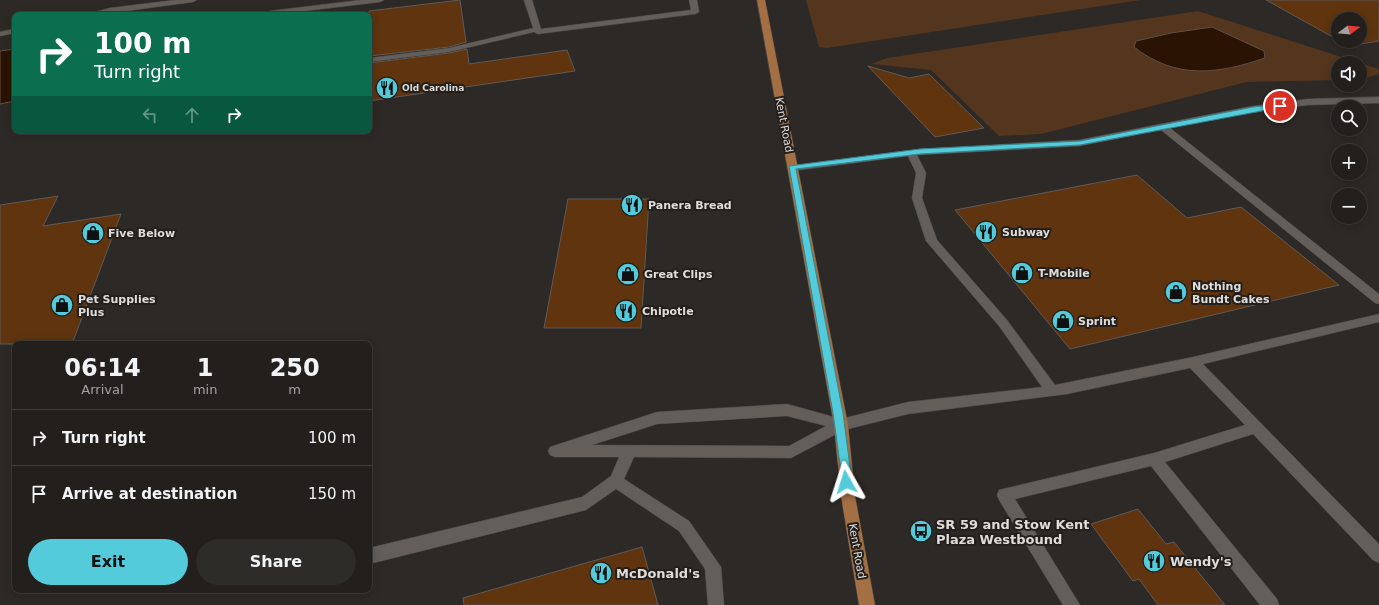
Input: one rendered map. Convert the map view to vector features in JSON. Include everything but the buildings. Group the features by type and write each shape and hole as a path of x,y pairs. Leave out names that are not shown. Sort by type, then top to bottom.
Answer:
{"main road":[{"name":"Kent Road","path":"761,0 840,426 848,496 866,605"}],"lane":[{"path":"101,12 192,0"},
{"path":"294,12 319,11 380,0"},
{"path":"528,0 538,32 695,12 694,0"},
{"path":"372,60 449,50 537,29"},
{"path":"0,34 12,32"},
{"path":"792,168 963,148 1080,143 1253,109 1308,102 1379,100"},
{"path":"1162,126 1379,300"},
{"path":"911,153 921,173 917,198 932,241 1003,323 1052,391"},
{"path":"840,426 786,410 657,418 555,451 791,452 840,426 908,408 1052,391 1193,362 1379,318"},
{"path":"1193,362 1379,555"},
{"path":"1072,605 1004,495 1154,459 1256,427"},
{"path":"372,555 586,503 616,481 629,452"},
{"path":"1154,459 1271,605"},
{"path":"616,481 684,526 713,567 716,605"}],"shaded area":[{"path":"806,0 1141,0 827,48 819,47"},
{"path":"1198,11 1338,56 1331,56 1331,80 1247,82 1041,134 999,136 931,70 871,64 887,58"},
{"path":"1212,27 1264,51 1265,58 1231,68 1198,71 1166,65 1150,58 1134,47 1136,41 1171,33"},
{"path":"12,49 12,102 0,104 0,51"},
{"path":"1367,65 1379,69 1379,74 1367,78"}],"place":[{"name":"Old Carolina","path":"387,88"},
{"name":"Panera Bread","path":"632,205"},
{"name":"Subway","path":"986,232"},
{"name":"Five Below","path":"93,233"},
{"name":"T-Mobile","path":"1022,273"},
{"name":"Great Clips","path":"628,274"},
{"name":"Nothing Bundt Cakes","path":"1176,292"},
{"name":"Pet Supplies Plus","path":"62,305"},
{"name":"Chipotle","path":"626,311"},
{"name":"Sprint","path":"1063,321"},
{"name":"SR 59 and Stow Kent Plaza Westbound","path":"921,531"},
{"name":"Wendy's","path":"1154,561"},
{"name":"McDonald's","path":"601,573"}],"route":[{"path":"846,482 838,413 792,168 963,148 1080,143 1253,109 1280,106"}]}
